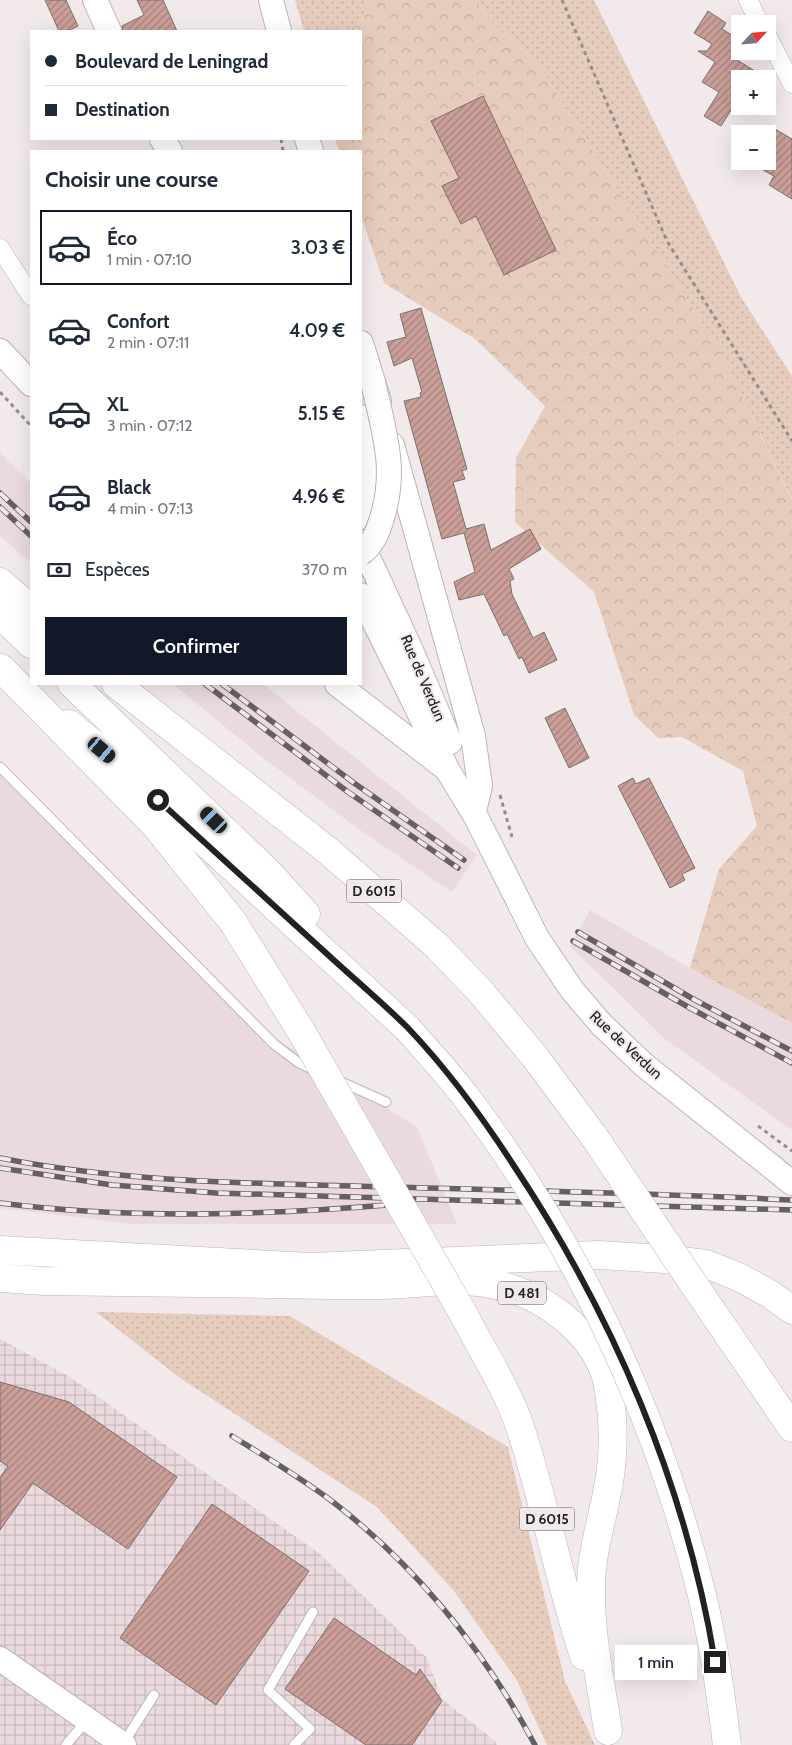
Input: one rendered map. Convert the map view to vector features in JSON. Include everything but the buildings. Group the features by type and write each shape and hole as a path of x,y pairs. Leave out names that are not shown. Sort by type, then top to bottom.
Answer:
{"main road":[{"path":"95,0 109,30"},
{"path":"270,0 278,30"},
{"path":"362,346 420,539 474,736 480,786 475,814"},
{"path":"0,351 30,383"},
{"path":"362,552 378,531 388,503 391,480 390,460 373,382"},
{"path":"362,421 371,458 374,486 366,511 362,516"},
{"name":"Rue de Verdun","path":"362,544 410,648 458,761 475,814"},
{"path":"0,582 30,608"},
{"name":"Rue de Verdun","path":"362,597 448,770 475,814 537,938 572,990 600,1024 644,1065 784,1176"},
{"path":"0,614 30,643"},
{"path":"0,667 131,774 408,1029"},
{"name":"D 6015","path":"0,667 156,826 234,922 301,1031 464,1315 520,1426 545,1511 565,1597 611,1738"},
{"path":"73,685 270,874 462,1092 539,1203 578,1272 627,1372 660,1455 698,1577 712,1647 727,1745"},
{"name":"D 6015","path":"117,685 327,850 437,946 480,991 535,1057 595,1138 792,1428"},
{"path":"337,685 448,770"},
{"path":"0,1250 310,1267 600,1255 665,1259 706,1264 739,1277 770,1294 792,1310"},
{"name":"D 481","path":"0,1278 44,1281 381,1285 462,1279 489,1282 514,1289 546,1304 563,1316 596,1356 609,1388 612,1456 592,1567 591,1599 592,1630 611,1738"},
{"path":"0,1659 123,1745"}],"street":[{"path":"748,0 756,15"},
{"path":"776,53 792,84"},
{"path":"0,248 30,294"}],"lane":[{"path":"0,767 274,1044 299,1063 386,1102"},
{"path":"294,1745 310,1729 268,1690 313,1612"},
{"path":"123,1745 154,1696"},
{"path":"66,1745 88,1720"}],"path":[{"path":"562,0 667,241 792,441"},
{"path":"0,392 30,425"},
{"path":"752,1122 792,1151"}],"shaded area":[{"path":"0,453 30,483 30,562 0,536"},
{"path":"174,685 264,685 477,855 452,892 364,833 258,754"},
{"path":"0,766 275,1038 417,1127 457,1224 133,1224 0,1208"},
{"path":"590,910 690,968 792,1023 792,1130 665,1039 570,946"},
{"path":"0,1339 70,1377 320,1554 427,1658 442,1699 494,1740 497,1745 0,1745"}],"green space":[{"path":"295,0 367,0 365,18 349,30 304,30"},
{"path":"367,0 475,0 494,25 536,61 720,351 792,500 792,1023 690,968 719,869 757,826 743,771 682,737 658,738 634,715 594,592 515,522 516,458 545,406 475,339 384,283 362,219 362,150 339,150 335,140 362,140 362,30 349,30 365,18"},
{"path":"475,0 594,0 741,297 792,376 792,499 720,351 536,61 494,25"},
{"path":"96,1312 290,1316 508,1447 565,1681 595,1745 547,1745 516,1679 454,1591 377,1507 180,1378"}],"railway":[{"path":"0,493 30,521"},
{"path":"0,507 30,535"},
{"path":"206,685 348,792 458,868"},
{"path":"223,685 354,783 464,860"},
{"path":"578,932 695,1000 792,1051"},
{"path":"573,941 690,1008 792,1063"},
{"path":"0,1158 88,1172 176,1180 792,1200"},
{"path":"0,1168 112,1185 216,1193 792,1210"},
{"path":"0,1203 100,1212 150,1214 250,1213 400,1204"},
{"path":"232,1436 296,1476 333,1502 393,1554 421,1583 471,1644 494,1677 535,1745"}],"route":[{"path":"158,800 408,1029 462,1092 503,1148 539,1203 599,1312 654,1437 679,1511 698,1577 715,1662"}]}
